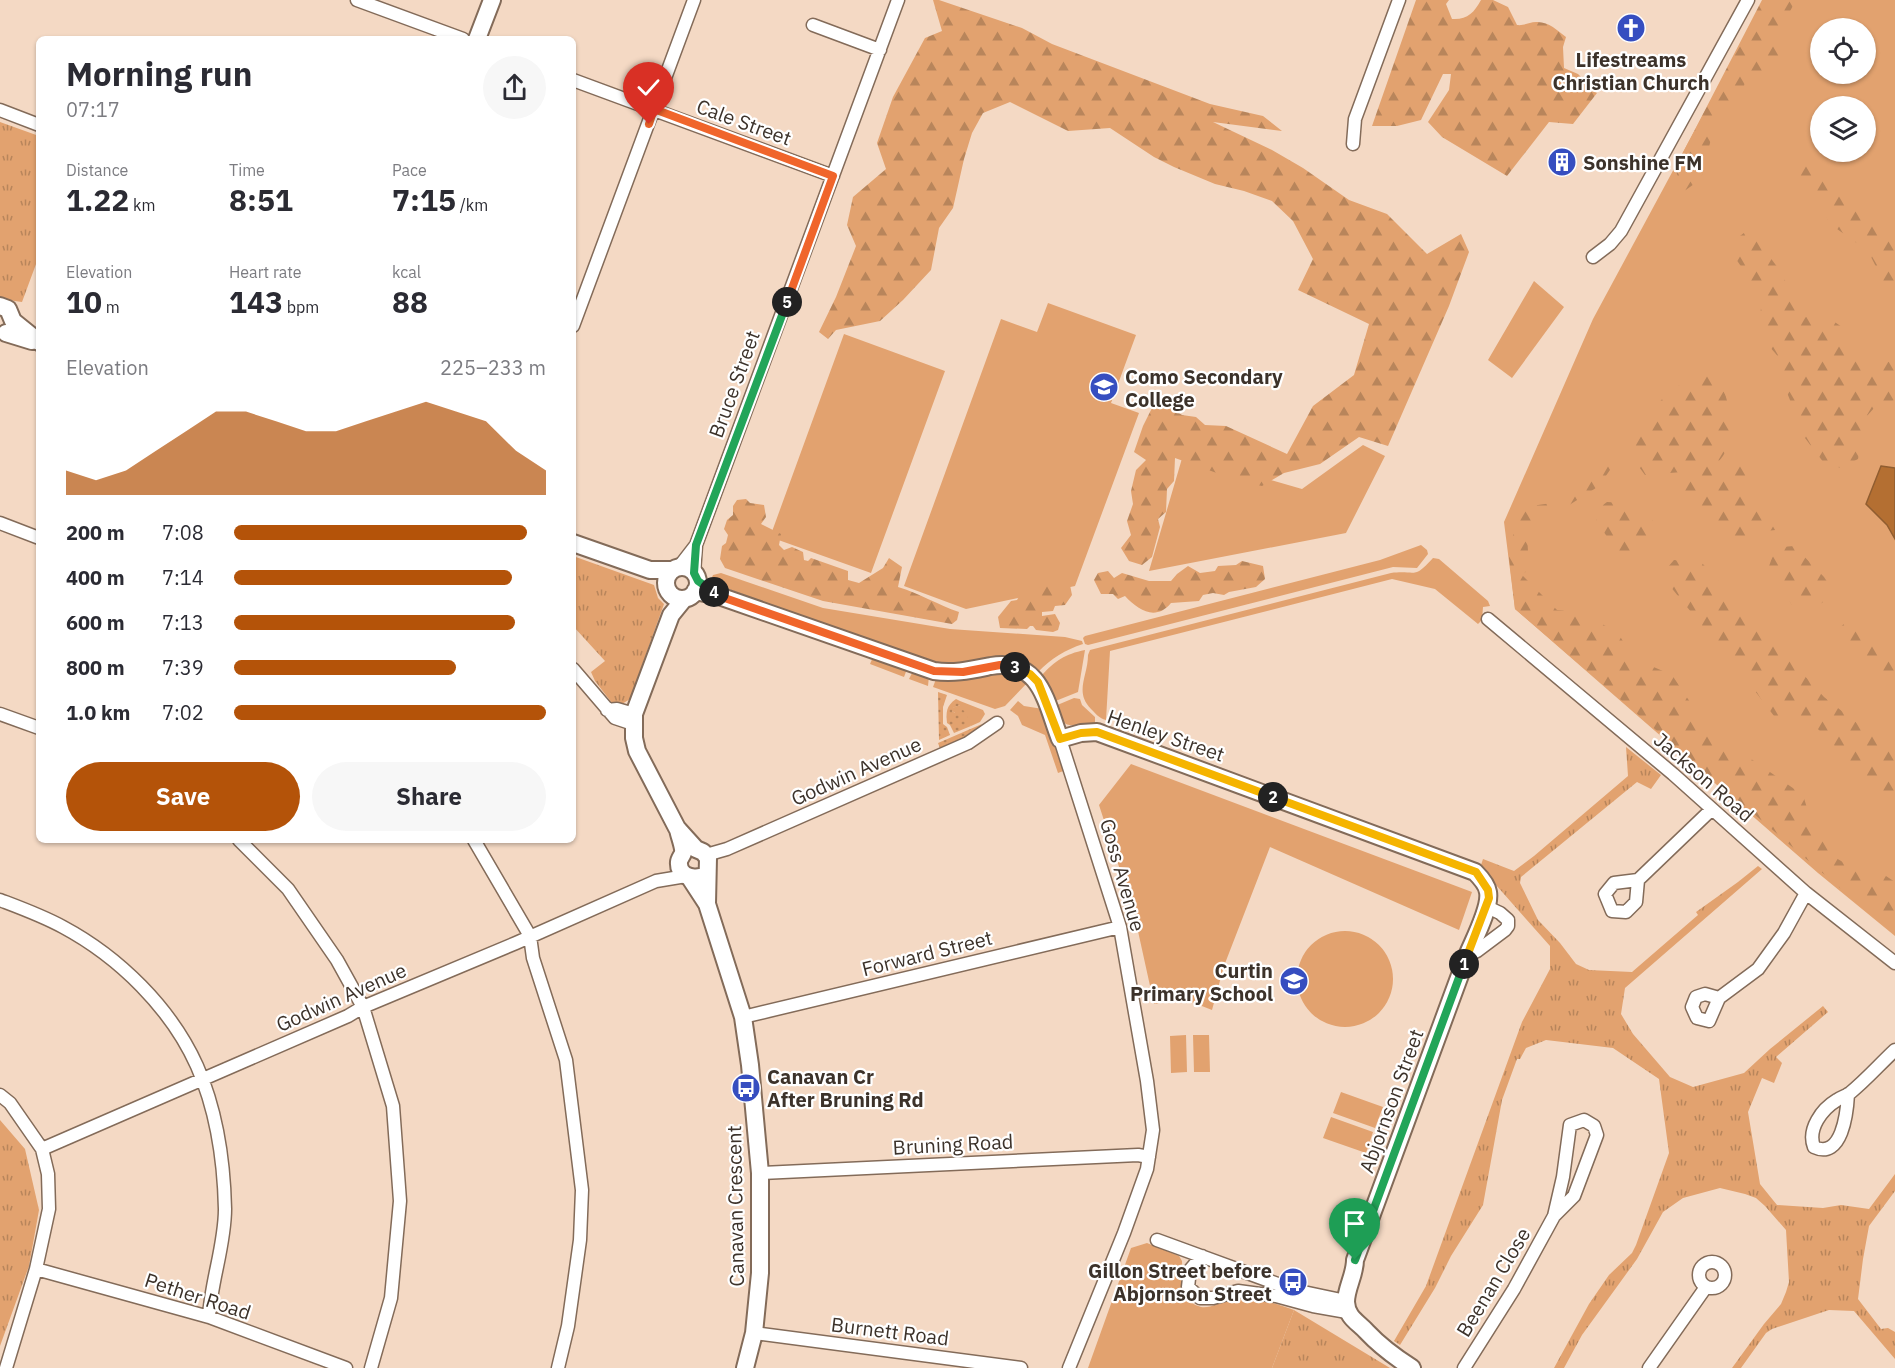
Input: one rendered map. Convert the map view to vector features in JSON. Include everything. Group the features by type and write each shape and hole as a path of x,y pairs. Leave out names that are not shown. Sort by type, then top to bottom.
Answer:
{"street":[{"path":"357,0 455,36"},
{"path":"478,36 492,0"},
{"path":"576,318 694,0"},
{"name":"Bruce Street","path":"633,719 897,0"},
{"path":"1353,144 1355,119 1399,0"},
{"path":"1593,257 1610,244 1621,231 1748,0"},
{"path":"813,25 880,50"},
{"name":"Cale Street","path":"576,81 833,176"},
{"path":"0,110 36,124"},
{"path":"0,306 8,309 4,332 36,341"},
{"path":"0,523 36,537"},
{"path":"576,544 934,671 963,672 1000,665 1021,669 1038,682 1060,739"},
{"name":"Jackson Road","path":"1488,619 1619,728 1806,893 1895,963"},
{"path":"576,673 615,718 633,719 637,751 678,828 694,864"},
{"path":"0,714 36,727"},
{"name":"Godwin Avenue","path":"42,1149 968,743 997,723"},
{"name":"Henley Street","path":"1060,739 1081,733 1097,732 1476,872 1488,890"},
{"name":"Goss Avenue","path":"1060,739 1120,927 1151,1105 1153,1130 1147,1169 1070,1368"},
{"path":"1638,880 1712,809"},
{"path":"242,843 288,890 337,960 363,1007 393,1106 400,1201 391,1298 371,1368"},
{"path":"476,843 530,936 533,958 566,1060 582,1190 580,1240 568,1326 558,1368"},
{"name":"Canavan Crescent","path":"694,864 743,1017 750,1065 760,1173 759,1273 754,1333 745,1368"},
{"name":"Abjornson Street","path":"1342,1305 1348,1268 1355,1260 1486,907 1489,898 1488,890"},
{"path":"1719,999 1758,969 1784,933 1806,893"},
{"path":"0,900 61,925 95,947 126,972 154,1001 188,1049 201,1079 222,1155 225,1211 209,1317"},
{"path":"1467,956 1508,926 1508,920 1504,916 1486,907"},
{"name":"Forward Street","path":"743,1017 1120,927"},
{"path":"1848,1094 1895,1050"},
{"path":"0,1095 10,1104 42,1149 48,1174 49,1209 36,1269 6,1368"},
{"name":"Beenan Close","path":"1464,1368 1514,1289 1554,1216 1563,1177 1570,1125 1584,1120 1594,1126 1597,1135 1574,1196 1554,1216"},
{"name":"Bruning Road","path":"760,1173 1138,1155 1149,1157"},
{"path":"1157,1240 1342,1305 1374,1342 1412,1368"},
{"path":"1202,1256 1190,1270 1188,1287 1200,1298 1213,1298 1238,1291 1342,1305"},
{"name":"Pether Road","path":"36,1269 209,1317 346,1368"},
{"path":"1649,1368 1706,1287"},
{"name":"Burnett Road","path":"754,1333 1021,1368"}],"green space":[{"path":"933,0 939,0 1022,28 1052,44 1210,104 1263,116 1282,131 1213,122 1272,150 1349,200 1387,214 1427,254 1461,234 1469,252 1449,306 1388,446 1359,437 1320,464 1284,473 1262,486 1239,481 1175,458 1174,481 1167,489 1166,512 1158,519 1160,527 1152,557 1142,565 1129,561 1121,548 1131,535 1127,521 1133,504 1131,491 1136,470 1146,460 1134,452 1152,408 1170,407 1182,415 1196,417 1205,425 1226,426 1287,454 1313,406 1354,375 1369,324 1298,290 1313,259 1293,221 1272,201 1215,184 1174,167 1154,157 1110,128 1068,131 1010,102 983,113 972,133 953,208 939,228 931,270 880,321 836,330 828,339 819,332 856,246 847,225 853,197 886,169 877,143 893,97 925,38 942,31"},
{"path":"1416,0 1449,0 1446,4 1452,19 1457,19 1470,15 1481,0 1493,0 1508,7 1517,25 1536,22 1548,24 1566,37 1563,47 1564,68 1578,74 1597,93 1573,124 1549,122 1507,176 1442,137 1428,122 1449,90 1451,74 1443,74 1421,120 1397,126 1372,126"},
{"path":"1762,0 1796,0 1788,15 1775,72 1747,74 1743,90 1724,113 1711,139 1701,179 1683,192 1675,168"},
{"path":"1765,0 1895,0 1895,936 1818,873 1515,609 1504,522 1593,319"},
{"path":"0,122 36,135 36,264 22,302 0,299"},
{"path":"1809,161 1822,165 1859,209 1895,235 1895,304 1868,251 1830,224 1811,187 1790,169"},
{"path":"1749,229 1778,268 1793,295 1801,318 1823,314 1842,327 1848,346 1858,358 1879,363 1895,361 1895,400 1875,407 1866,417 1858,459 1841,468 1824,463 1805,438 1786,390 1781,360 1763,339 1757,325 1761,309 1760,294 1727,246"},
{"path":"1534,281 1564,307 1512,378 1488,360"},
{"path":"1048,303 1136,335 1111,403 1139,413 1075,586 966,609 904,586 1001,319 1037,332"},
{"path":"844,334 945,371 871,573 770,537"},
{"path":"1701,370 1723,390 1728,403 1727,446 1717,465 1716,473 1721,473 1731,463 1744,463 1751,475 1743,487 1744,503 1770,513 1784,529 1757,532 1745,544 1683,504 1682,472 1645,475 1625,448 1599,486 1563,509 1539,517 1527,534 1529,569 1522,575 1557,610 1581,612 1618,633 1633,658 1672,675 1708,729 1803,795 1811,821 1837,840 1836,858 1870,878 1886,876 1895,882 1895,935 1515,609 1508,549 1524,507 1566,501 1667,394"},
{"path":"1363,445 1385,456 1346,533 1149,571 1183,455 1302,489"},
{"path":"746,499 750,503 764,505 766,517 761,524 781,534 779,545 784,550 792,547 803,552 804,560 808,561 811,558 848,571 848,580 859,583 883,568 889,558 902,567 898,587 959,612 957,620 952,624 823,601 725,568 720,559 722,546 726,543 728,535 724,529 727,520 733,515 733,506 737,500"},
{"path":"1607,502 1620,503 1633,508 1644,521 1652,519 1652,536 1644,552 1625,555 1612,553 1606,535 1597,522 1595,511"},
{"path":"1421,545 1428,554 1417,568 1393,567 1088,645 1085,644 1083,638 1380,560"},
{"path":"1794,546 1824,577 1833,591 1823,602 1806,614 1792,605 1767,572 1774,552 1782,547"},
{"path":"576,557 654,585 658,598 664,604 630,699 622,704 612,703 591,672 605,661 576,629"},
{"path":"1433,558 1439,559 1488,601 1490,606 1483,607 1482,620 1478,624 1435,589 1392,579 1110,651 1106,720 1091,709 1083,696 1083,684 1090,650 1391,573 1418,572"},
{"path":"1674,560 1702,563 1824,697 1895,753 1895,807 1812,723 1774,716 1661,575"},
{"path":"1242,561 1263,566 1265,579 1256,587 1224,595 1213,593 1203,595 1199,601 1171,603 1154,613 1142,610 1125,596 1118,599 1113,594 1101,594 1094,580 1098,573 1108,571 1114,578 1122,573 1149,581 1171,581 1188,566 1200,573 1215,571 1218,566 1236,565"},
{"path":"721,573 823,608 950,629 1065,637 1082,641 1083,644 1059,655 1038,672 1027,664 959,666 924,662 710,582 713,575"},
{"path":"1045,584 1070,585 1072,595 1065,605 1055,606 1053,611 1042,612 1042,616 1055,614 1060,623 1058,630 1053,632 1036,630 1033,626 1027,629 1000,628 998,617 1011,601 1017,600 1023,590"},
{"path":"1852,617 1895,658 1895,685 1838,629"},
{"path":"1085,650 1078,692 1053,702 1042,675 1061,659"},
{"path":"873,657 907,669 904,677 870,664"},
{"path":"913,671 929,676 928,686 909,679"},
{"path":"1007,671 1028,682 1005,706 995,709 933,687 936,679"},
{"path":"938,692 947,695 943,707 943,724 950,735 939,740"},
{"path":"1074,698 1080,699 1082,705 1095,717 1095,724 1070,725 1062,721 1055,706"},
{"path":"956,699 960,701 960,705 952,711 955,713 963,710 971,726 954,733 947,723 947,710"},
{"path":"960,701 983,710 985,714 980,722 971,726 967,724 967,714 952,711 952,708 960,705"},
{"path":"1018,701 1024,706 1043,709 1066,770 1058,773 1045,735 1022,725 1018,716 1010,710"},
{"path":"982,724 968,737 941,751 938,743"},
{"path":"1626,747 1661,775 1651,789 1637,782 1521,877 1520,883 1538,920 1576,964 1589,970 1632,972 1698,915 1696,912 1758,866 1762,869 1625,988 1621,1014 1633,1034 1670,1077 1693,1087 1744,1073 1823,1006 1828,1012 1776,1057 1782,1063 1774,1083 1762,1078 1748,1112 1760,1184 1777,1205 1823,1208 1841,1205 1869,1209 1895,1174 1895,1191 1869,1226 1858,1299 1881,1329 1888,1328 1895,1332 1895,1359 1854,1311 1829,1310 1772,1329 1766,1333 1741,1368 1732,1368 1781,1304 1786,1292 1789,1282 1786,1230 1756,1198 1720,1188 1683,1198 1663,1212 1637,1259 1582,1335 1564,1368 1554,1368 1589,1304 1609,1275 1632,1253 1669,1153 1659,1079 1613,1048 1546,1040 1526,1048 1520,1059 1517,1059 1502,1100 1483,1205 1400,1345 1394,1341 1426,1286 1522,1022 1550,969 1550,946 1490,876 1480,868 1483,859 1514,871 1534,856 1628,776"},
{"path":"1131,764 1472,892 1459,930 1270,847 1224,966 1212,1010 1184,999 1154,1004 1134,913 1099,805"},
{"path":"1345,931 1363,935 1379,945 1389,961 1393,979 1389,997 1379,1013 1363,1023 1345,1027 1327,1023 1311,1013 1301,997 1297,979 1301,961 1311,945 1327,935"},
{"path":"1186,1035 1187,1072 1171,1073 1170,1036"},
{"path":"1193,1035 1209,1035 1210,1072 1194,1072"},
{"path":"1341,1092 1383,1107 1375,1128 1333,1113"},
{"path":"1331,1117 1373,1132 1366,1153 1323,1138"},
{"path":"0,1120 25,1149 39,1210 29,1266 0,1346"},
{"path":"1147,1243 1179,1256 1182,1261 1183,1293 1195,1305 1207,1307 1245,1298 1271,1302 1294,1310 1272,1368 1088,1368 1131,1248"},
{"path":"1294,1310 1390,1368 1272,1368"}],"shaded area":[{"path":"1881,466 1895,468 1895,539 1887,525 1866,504"}],"place":[{"name":"Lifestreams Christian Church","path":"1631,28"},
{"name":"Sonshine FM","path":"1562,162"},
{"name":"Como Secondary College","path":"1104,387"},
{"name":"Curtin Primary School","path":"1294,981"},
{"name":"Canavan Cr After Bruning Rd","path":"746,1088"},
{"name":"Gillon Street before Abjornson Street","path":"1293,1282"}],"route":[{"path":"649,124 654,109 833,176 696,545 694,573 698,581 719,596 934,671 963,672 1000,665 1021,669 1038,682 1060,739 1081,733 1097,732 1476,872 1483,881 1489,898 1486,907 1355,1260"}]}
